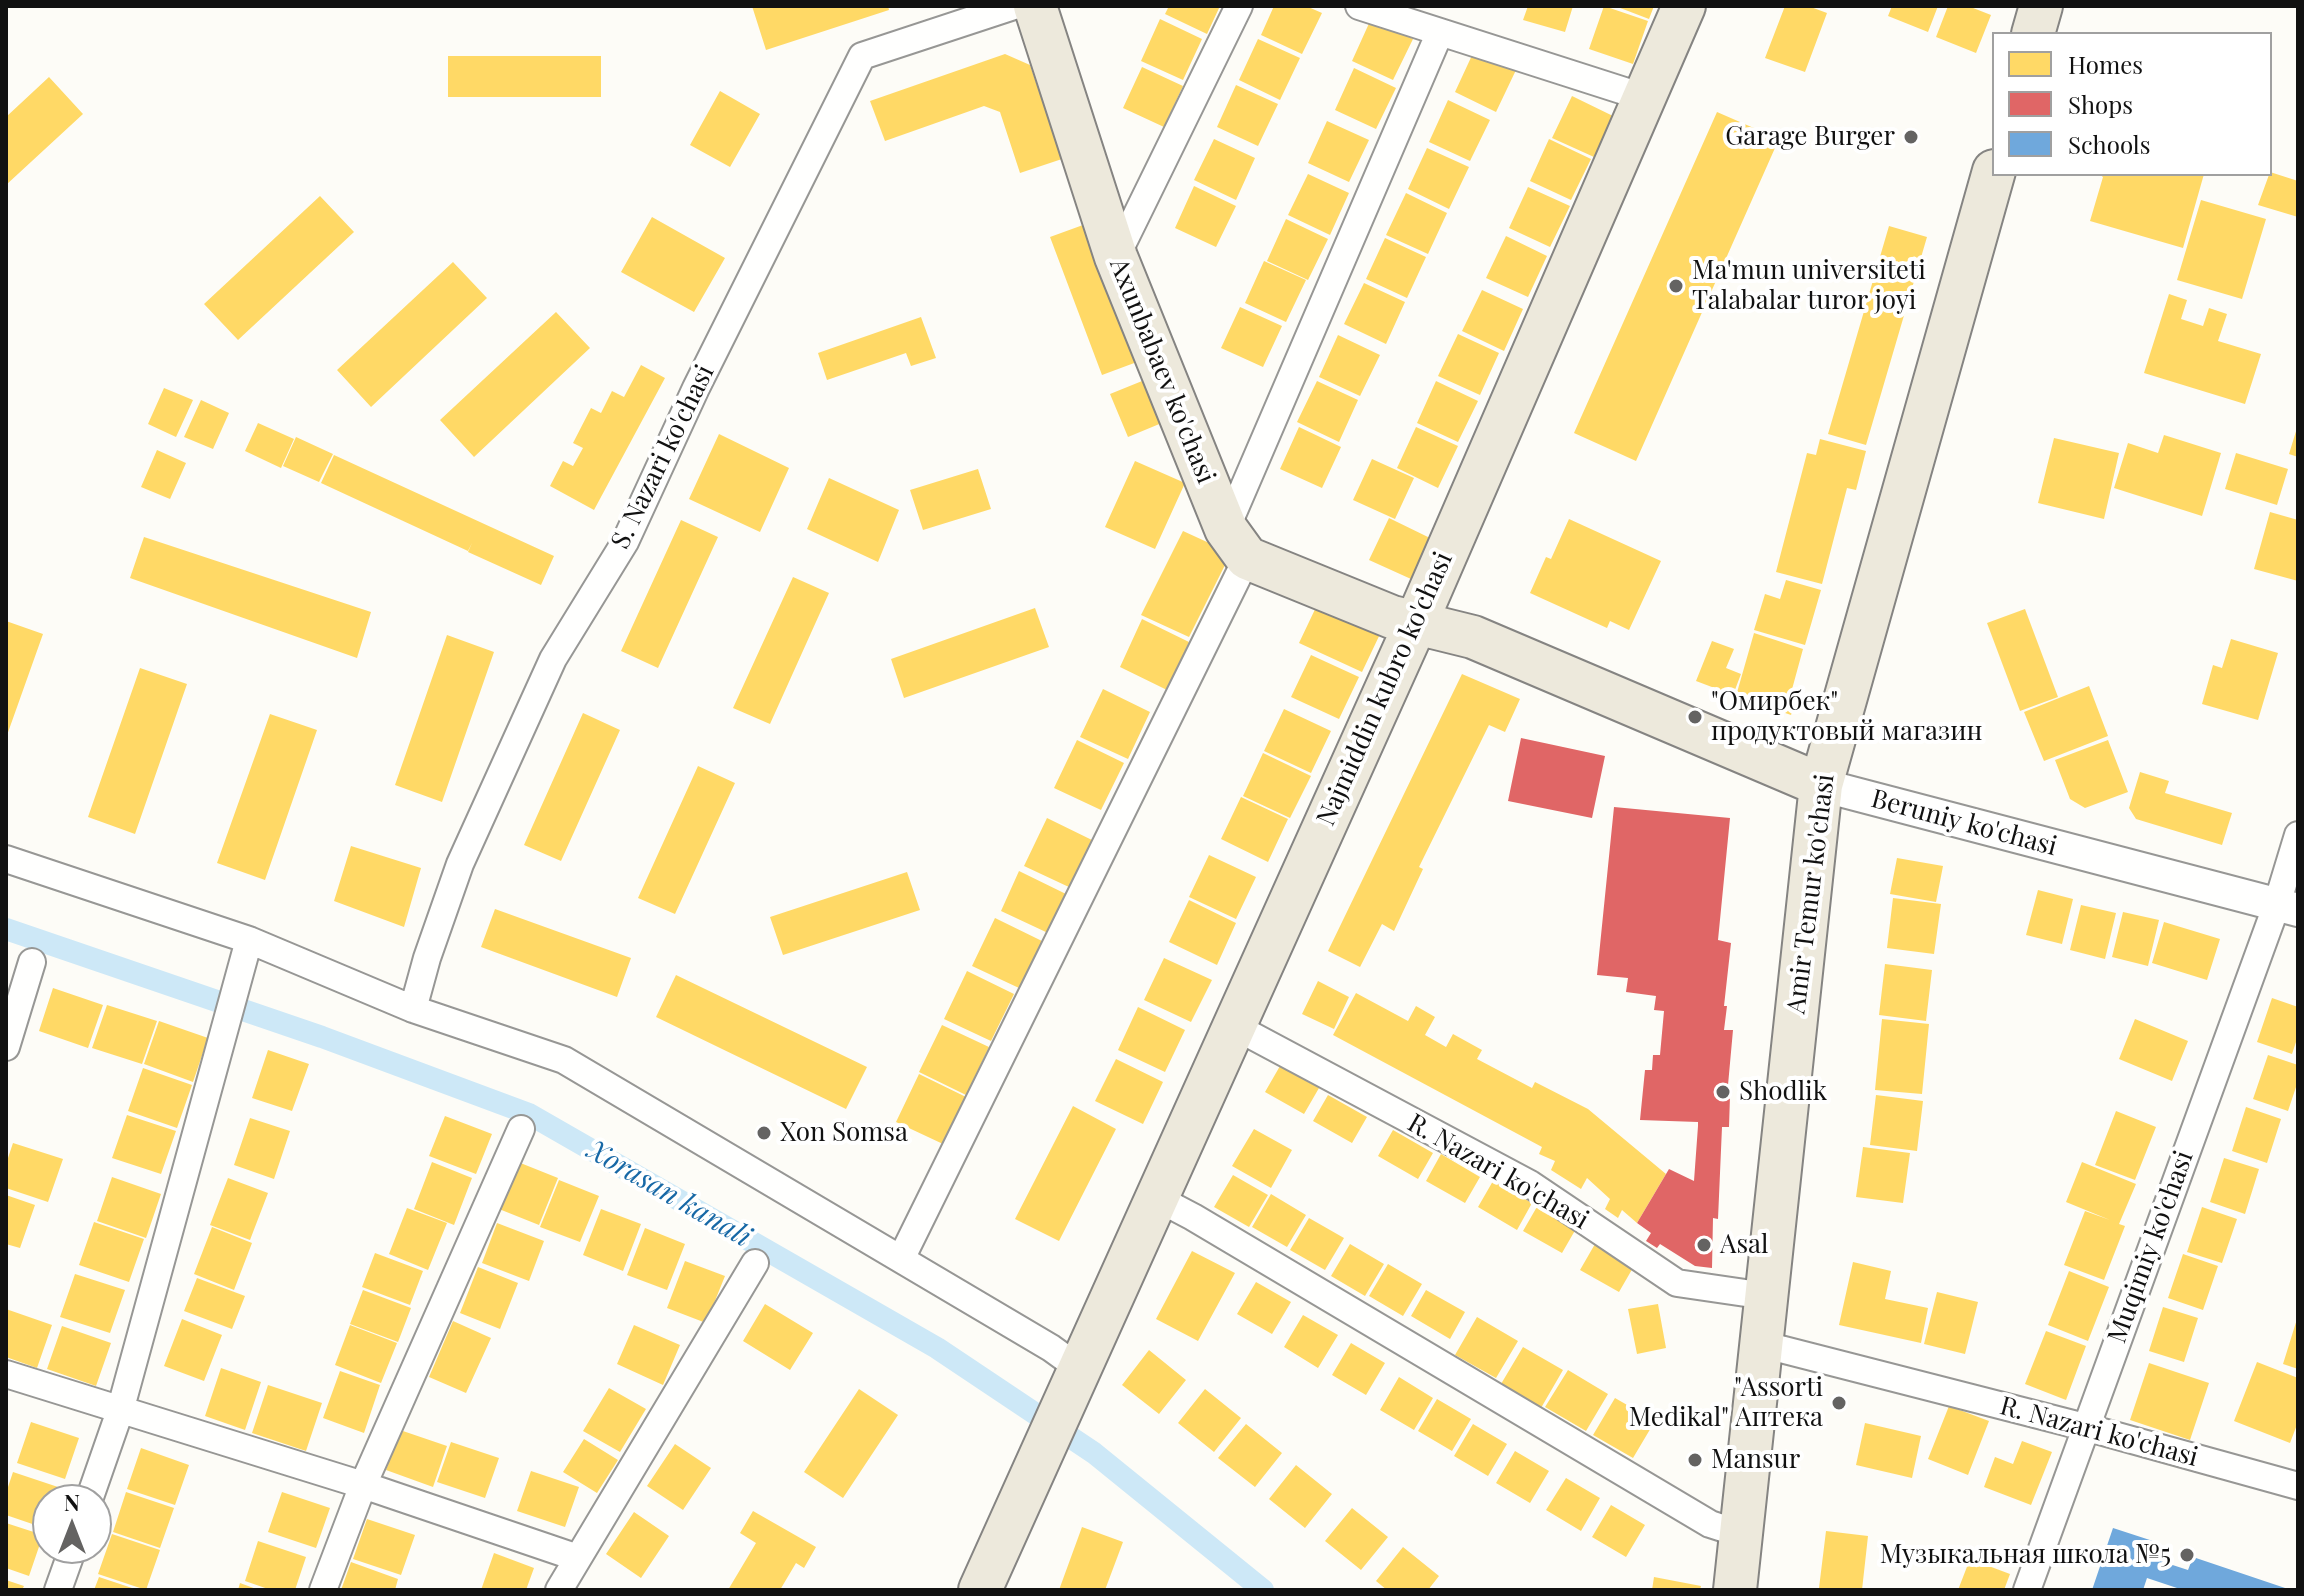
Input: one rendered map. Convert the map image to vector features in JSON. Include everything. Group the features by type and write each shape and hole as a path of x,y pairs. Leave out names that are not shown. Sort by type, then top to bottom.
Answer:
{"main road":[{"name":"Axunbabaev ko'chasi","path":"1035,6 1116,257 1237,543"},
{"name":"Najmiddin kubro ko'chasi","path":"980,1590 1416,623 1684,6"},
{"path":"2034,32 2041,6"},
{"name":"Amir Temur ko'chasi","path":"1735,1590 1821,785 1993,176"},
{"path":"1237,543 1392,617 1416,623"},
{"name":"Beruniy ko'chasi","path":"1416,623 1473,637 1821,785"}],"street":[{"name":"S. Nazari ko'chasi","path":"413,1009 427,958 460,864 553,659 625,542 696,388 862,56 1014,6"},
{"path":"1116,257 1239,6"},
{"path":"1359,6 1643,97"},
{"path":"901,1259 1237,543 1440,32"},
{"name":"Beruniy ko'chasi","path":"1821,785 2287,907"},
{"name":"Muqimiy ko'chasi","path":"2027,1590 2085,1427 2287,907 2298,835"},
{"path":"6,859 249,940 413,1009 564,1060 1051,1348 1080,1369"},
{"path":"95,1484 120,1411 249,940"},
{"path":"6,1047 32,962"},
{"name":"R. Nazari ko'chasi","path":"1234,1026 1530,1184 1677,1283 1766,1296"},
{"path":"323,1590 363,1485 521,1129"},
{"path":"1155,1197 1710,1524 1741,1534"},
{"path":"559,1590 755,1263"},
{"name":"R. Nazari ko'chasi","path":"1761,1344 2085,1427 2298,1486"},
{"path":"6,1374 363,1485 578,1558"},
{"path":"58,1590 67,1564"}],"building: Homes":[{"path":"752,6 888,6 889,10 766,50"},
{"path":"1169,6 1220,6 1207,34 1165,14"},
{"path":"1274,6 1306,6 1322,13 1302,54 1261,35"},
{"path":"1528,6 1573,6 1565,32 1523,20"},
{"path":"1604,6 1648,21 1633,64 1589,49"},
{"path":"1615,6 1654,6 1649,19"},
{"path":"1785,6 1808,6 1827,13 1805,72 1765,58"},
{"path":"1892,6 1938,6 1928,32 1888,16"},
{"path":"1948,6 1968,6 1991,15 1976,53 1936,37"},
{"path":"1160,19 1202,39 1183,80 1141,61"},
{"path":"1371,19 1413,39 1393,80 1352,61"},
{"path":"1258,39 1300,58 1280,100 1239,80"},
{"path":"1474,51 1516,70 1496,112 1455,92"},
{"path":"1005,54 1030,65 1062,159 1020,173 1000,112 984,106 885,141 870,101"},
{"path":"448,56 601,56 601,97 448,97"},
{"path":"1142,67 1183,86 1164,127 1123,108"},
{"path":"1354,68 1396,88 1376,129 1335,110"},
{"path":"49,77 83,114 6,185 6,117"},
{"path":"1236,85 1278,104 1258,146 1217,127"},
{"path":"720,91 760,114 730,167 690,145"},
{"path":"1572,96 1613,116 1594,157 1552,138"},
{"path":"1448,100 1490,120 1470,161 1429,142"},
{"name":"Ma'mun universiteti Talabalar turor joyi","path":"1717,112 1779,139 1636,461 1574,433"},
{"path":"1327,121 1369,140 1349,182 1308,163"},
{"path":"1214,139 1255,158 1236,200 1194,180"},
{"path":"1549,139 1591,159 1571,200 1530,181"},
{"path":"1427,148 1469,167 1449,209 1408,189"},
{"path":"2272,173 2298,181 2298,217 2258,205"},
{"path":"1308,174 1349,193 1330,235 1288,215"},
{"path":"2203,176 2183,248 2090,221 2103,177"},
{"path":"1194,186 1236,206 1216,247 1175,228"},
{"path":"1528,187 1570,206 1550,247 1509,228"},
{"path":"1406,193 1447,213 1428,254 1386,235"},
{"path":"320,196 354,232 238,340 204,304"},
{"path":"2201,200 2266,219 2242,299 2177,280"},
{"path":"652,217 725,258 694,312 621,272"},
{"path":"1286,219 1328,239 1308,280 1267,261"},
{"path":"1094,221 1145,359 1102,375 1050,237"},
{"path":"1889,226 1927,237 1866,445 1828,434"},
{"path":"1506,236 1547,256 1528,297 1486,278"},
{"path":"1385,238 1426,257 1407,298 1366,279"},
{"path":"1264,261 1306,280 1286,322 1245,303"},
{"path":"453,262 487,298 371,407 337,370"},
{"path":"1364,283 1405,302 1386,344 1344,324"},
{"path":"1482,290 1523,309 1504,351 1462,331"},
{"path":"2169,294 2187,300 2181,319 2203,326 2209,308 2227,314 2218,341 2261,354 2245,404 2144,373"},
{"path":"1240,307 1282,326 1263,367 1221,348"},
{"path":"556,312 590,348 474,457 440,420"},
{"path":"921,317 936,358 911,366 906,353 827,380 818,353"},
{"path":"1458,334 1499,353 1480,395 1438,376"},
{"path":"1338,335 1380,355 1360,396 1319,377"},
{"path":"641,365 665,378 594,510 550,486 563,461 573,466 583,448 573,443 591,408 601,413 612,391 624,397"},
{"path":"1152,377 1169,420 1128,437 1110,394"},
{"path":"1317,381 1358,400 1339,442 1297,422"},
{"path":"1436,381 1478,401 1458,442 1417,423"},
{"path":"164,388 193,400 176,437 148,424"},
{"path":"201,400 229,413 213,449 184,437"},
{"path":"258,423 294,439 281,468 245,451"},
{"path":"1299,427 1341,447 1322,488 1280,469"},
{"path":"1416,427 1458,446 1438,488 1397,468"},
{"path":"2298,428 2298,457 2289,454"},
{"path":"719,434 789,468 760,532 689,499"},
{"path":"2164,435 2221,453 2202,516 2114,488 2128,443 2158,453"},
{"path":"296,437 333,454 319,482 283,466"},
{"path":"2054,438 2119,453 2104,519 2038,503"},
{"path":"1820,439 1866,451 1856,490 1847,488 1822,584 1776,572 1807,453 1816,455"},
{"path":"157,450 186,463 170,499 141,487"},
{"path":"2236,453 2288,469 2277,505 2225,489"},
{"path":"334,455 554,556 541,585 468,552 472,543 468,551 321,483"},
{"path":"1372,459 1414,478 1395,519 1353,500"},
{"path":"1135,461 1185,483 1155,549 1105,527"},
{"path":"978,469 991,509 923,530 910,490"},
{"path":"829,478 899,510 878,562 807,529"},
{"path":"2270,512 2298,520 2298,581 2254,569"},
{"path":"1389,518 1430,538 1411,579 1369,560"},
{"path":"1569,519 1661,561 1629,630 1610,621 1607,628 1530,593 1546,557 1551,559"},
{"path":"681,520 718,537 658,668 621,651"},
{"path":"1183,531 1231,553 1189,637 1141,615"},
{"path":"144,537 371,612 357,658 130,578"},
{"path":"793,577 829,593 770,724 733,708"},
{"path":"1786,580 1821,590 1805,645 1754,630 1765,594 1780,599"},
{"path":"1318,603 1381,632 1362,672 1299,643"},
{"path":"1035,608 1049,647 904,698 891,659"},
{"path":"2025,609 2058,697 2020,711 1987,623"},
{"path":"1142,619 1189,642 1167,690 1120,667"},
{"path":"6,621 43,634 6,738"},
{"path":"1754,633 1803,649 1791,693 1798,695 1791,715 1736,696"},
{"path":"447,635 494,652 442,802 395,785"},
{"path":"2231,639 2278,653 2258,720 2202,704 2213,665 2222,668"},
{"path":"1712,641 1734,649 1726,668 1741,674 1733,695 1696,681"},
{"path":"1311,655 1359,677 1339,719 1291,697"},
{"path":"140,668 187,684 135,834 88,817"},
{"path":"1462,674 1520,699 1505,732 1489,725 1419,867 1423,869 1394,931 1382,924 1360,967 1328,951"},
{"path":"2089,686 2108,736 2044,761 2024,712"},
{"path":"1103,689 1150,712 1128,759 1080,737"},
{"path":"1284,709 1331,731 1311,773 1264,751"},
{"path":"583,713 620,730 561,861 524,845"},
{"path":"270,714 317,730 265,880 217,863"},
{"path":"1077,740 1124,763 1101,810 1054,788"},
{"path":"2108,740 2128,792 2085,808 2070,799 2055,760"},
{"path":"1263,753 1311,776 1290,818 1243,796"},
{"path":"698,766 735,783 675,914 638,898"},
{"path":"2140,772 2169,781 2165,793 2232,813 2222,845 2136,819 2129,808"},
{"path":"1241,797 1288,819 1268,862 1221,839"},
{"path":"1047,818 1094,841 1071,888 1024,866"},
{"path":"351,846 421,868 404,927 334,901"},
{"path":"1209,855 1256,877 1236,919 1189,897"},
{"path":"1897,858 1943,866 1936,902 1890,894"},
{"path":"1019,871 1066,894 1048,933 1001,911"},
{"path":"907,872 920,910 783,955 770,917"},
{"path":"2038,890 2073,899 2062,944 2026,935"},
{"path":"1893,898 1941,904 1934,954 1887,948"},
{"path":"1189,900 1236,923 1217,965 1169,942"},
{"path":"2081,905 2116,913 2105,959 2070,950"},
{"path":"495,909 631,958 617,997 481,947"},
{"path":"2123,912 2159,920 2148,966 2112,957"},
{"path":"995,918 1042,941 1019,988 972,966"},
{"path":"2164,922 2220,939 2207,980 2152,963"},
{"path":"1164,958 1212,980 1191,1022 1144,1000"},
{"path":"1885,964 1932,970 1926,1021 1879,1015"},
{"path":"967,971 1014,994 991,1041 944,1019"},
{"path":"676,975 867,1067 846,1109 656,1017"},
{"path":"1318,981 1349,997 1334,1029 1302,1014"},
{"path":"53,988 103,1005 88,1048 39,1031"},
{"path":"1356,993 1408,1021 1416,1006 1435,1017 1425,1035 1446,1047 1453,1034 1482,1050 1477,1059 1532,1088 1535,1082 1588,1109 1666,1174 1637,1223 1622,1210 1618,1218 1605,1209 1610,1199 1587,1178 1581,1189 1551,1170 1555,1161 1539,1154 1542,1147 1333,1035"},
{"path":"2272,998 2298,1007 2298,1036 2292,1054 2257,1042"},
{"path":"107,1005 157,1021 142,1064 92,1048"},
{"path":"1138,1007 1185,1030 1165,1072 1118,1050"},
{"path":"1882,1019 1929,1024 1922,1094 1875,1090"},
{"path":"2135,1019 2188,1041 2172,1081 2119,1059"},
{"path":"159,1021 208,1038 193,1082 144,1064"},
{"path":"942,1025 989,1047 966,1095 919,1072"},
{"path":"268,1050 309,1064 292,1111 252,1098"},
{"path":"2268,1055 2298,1065 2298,1081 2288,1111 2253,1099"},
{"path":"1116,1059 1163,1082 1143,1124 1095,1101"},
{"path":"1280,1066 1319,1088 1304,1114 1265,1092"},
{"path":"143,1068 192,1085 177,1128 128,1111"},
{"path":"919,1074 966,1097 943,1144 896,1122"},
{"path":"1328,1095 1367,1117 1352,1143 1313,1121"},
{"path":"1876,1095 1923,1101 1917,1151 1870,1145"},
{"path":"1073,1106 1116,1129 1059,1241 1015,1219"},
{"path":"2246,1107 2281,1119 2267,1163 2232,1151"},
{"path":"2116,1111 2156,1127 2135,1180 2095,1165"},
{"path":"127,1115 176,1131 161,1174 112,1158"},
{"path":"445,1116 492,1134 476,1174 429,1156"},
{"path":"250,1118 290,1131 274,1179 234,1165"},
{"path":"1254,1129 1292,1150 1271,1188 1232,1166"},
{"path":"1393,1130 1433,1153 1418,1179 1378,1156"},
{"path":"13,1143 63,1159 48,1202 6,1188 6,1164"},
{"path":"1863,1147 1910,1153 1903,1203 1856,1197"},
{"path":"1441,1154 1480,1177 1465,1203 1426,1181"},
{"path":"2224,1158 2259,1169 2245,1214 2210,1202"},
{"path":"432,1162 472,1178 454,1225 414,1209"},
{"path":"518,1162 558,1178 539,1225 499,1209"},
{"path":"2082,1162 2136,1184 2119,1224 2125,1226 2104,1280 2064,1265 2085,1211 2110,1220 2066,1202"},
{"path":"1233,1175 1268,1195 1249,1227 1214,1207"},
{"path":"112,1177 161,1194 146,1238 97,1221"},
{"path":"228,1178 268,1193 250,1240 210,1225"},
{"path":"559,1180 599,1196 580,1242 540,1227"},
{"path":"1493,1181 1532,1203 1517,1230 1478,1207"},
{"path":"1271,1194 1306,1215 1287,1247 1252,1227"},
{"path":"6,1195 35,1205 20,1248 6,1244"},
{"path":"1538,1205 1577,1227 1562,1253 1523,1231"},
{"path":"2202,1207 2237,1219 2222,1263 2187,1252"},
{"path":"407,1208 447,1223 428,1270 389,1254"},
{"path":"601,1209 641,1224 623,1271 583,1255"},
{"path":"1309,1218 1344,1238 1325,1270 1290,1250"},
{"path":"94,1222 144,1239 129,1282 79,1265"},
{"path":"497,1223 544,1241 529,1281 482,1263"},
{"path":"212,1227 252,1243 234,1290 194,1274"},
{"path":"645,1228 685,1244 667,1290 627,1275"},
{"path":"1350,1244 1384,1264 1365,1296 1331,1276"},
{"path":"1595,1244 1634,1266 1619,1292 1580,1270"},
{"path":"1192,1251 1235,1273 1198,1341 1156,1319"},
{"path":"375,1253 423,1271 410,1305 362,1287"},
{"path":"2183,1254 2218,1266 2203,1310 2168,1298"},
{"path":"685,1261 725,1276 706,1323 667,1308"},
{"path":"1853,1262 1891,1271 1885,1299 1928,1308 1921,1343 1839,1325"},
{"path":"1388,1264 1422,1284 1403,1316 1369,1296"},
{"path":"478,1267 518,1283 500,1329 460,1313"},
{"path":"2069,1271 2109,1287 2088,1341 2048,1325"},
{"path":"75,1274 125,1290 110,1333 60,1317"},
{"path":"197,1278 245,1296 232,1329 184,1311"},
{"path":"1256,1282 1291,1302 1272,1334 1237,1314"},
{"path":"363,1290 411,1308 398,1342 350,1324"},
{"path":"1426,1290 1465,1312 1450,1339 1411,1316"},
{"path":"1937,1292 1978,1302 1965,1354 1924,1344"},
{"path":"765,1304 813,1333 790,1370 743,1341"},
{"path":"1658,1304 1666,1348 1637,1354 1628,1309"},
{"path":"2163,1307 2198,1318 2184,1362 2149,1351"},
{"path":"6,1309 52,1325 37,1368 6,1357"},
{"path":"1303,1315 1338,1335 1318,1368 1284,1347"},
{"path":"1477,1317 1518,1341 1496,1378 1455,1355"},
{"path":"182,1319 222,1335 204,1381 164,1366"},
{"path":"2298,1319 2298,1369 2283,1364"},
{"path":"453,1321 491,1338 466,1393 429,1377"},
{"path":"350,1325 397,1343 381,1383 335,1365"},
{"path":"634,1325 680,1345 663,1385 617,1364"},
{"path":"62,1326 111,1343 96,1386 47,1369"},
{"path":"2046,1331 2086,1346 2066,1400 2025,1384"},
{"path":"1351,1343 1385,1363 1366,1395 1332,1375"},
{"path":"1523,1347 1563,1370 1541,1408 1501,1384"},
{"path":"1149,1350 1186,1380 1159,1414 1122,1385"},
{"path":"2257,1362 2298,1378 2298,1422 2290,1443 2234,1421"},
{"path":"2149,1363 2209,1383 2190,1440 2130,1420"},
{"path":"221,1368 261,1382 245,1430 205,1416"},
{"path":"1568,1370 1608,1394 1586,1431 1545,1407"},
{"path":"340,1371 380,1385 364,1433 323,1418"},
{"path":"1399,1377 1433,1398 1414,1430 1380,1410"},
{"path":"268,1385 322,1403 306,1451 252,1433"},
{"path":"609,1388 646,1409 620,1452 583,1431"},
{"path":"859,1389 898,1415 843,1498 804,1472"},
{"path":"1205,1389 1241,1418 1214,1452 1178,1423"},
{"path":"1615,1398 1655,1421 1633,1458 1593,1435"},
{"path":"1437,1399 1471,1419 1452,1451 1418,1431"},
{"path":"1949,1406 1989,1421 1968,1475 1928,1459"},
{"path":"31,1422 79,1438 65,1479 17,1463"},
{"path":"1865,1423 1921,1436 1912,1478 1856,1465"},
{"path":"1246,1424 1282,1453 1255,1487 1218,1458"},
{"path":"1473,1424 1507,1444 1488,1476 1454,1456"},
{"path":"400,1430 447,1446 433,1487 386,1470"},
{"path":"584,1439 618,1460 597,1493 563,1472"},
{"path":"2022,1441 2052,1452 2031,1505 1984,1487 1995,1457 2013,1464"},
{"path":"451,1442 499,1458 485,1498 437,1482"},
{"path":"675,1444 711,1468 683,1510 647,1486"},
{"path":"141,1448 189,1465 175,1505 127,1489"},
{"path":"1515,1451 1549,1471 1530,1503 1496,1483"},
{"path":"1296,1465 1332,1494 1305,1528 1269,1499"},
{"path":"531,1471 579,1487 565,1527 517,1511"},
{"path":"13,1472 49,1484 32,1484 32,1524 6,1515 6,1493"},
{"path":"1566,1478 1600,1498 1581,1531 1546,1510"},
{"path":"126,1492 174,1508 160,1548 113,1532"},
{"path":"282,1492 330,1508 316,1548 268,1532"},
{"path":"1611,1505 1645,1525 1626,1557 1592,1537"},
{"path":"1352,1508 1388,1537 1361,1570 1325,1541"},
{"path":"753,1511 816,1547 804,1568 796,1563 780,1590 728,1590 756,1543 740,1533"},
{"path":"634,1512 669,1536 641,1578 606,1554"},
{"path":"367,1519 415,1535 401,1575 353,1559"},
{"path":"6,1523 32,1531 33,1564 29,1576 6,1568"},
{"path":"1082,1527 1123,1542 1105,1590 1059,1590"},
{"path":"1826,1531 1868,1536 1862,1590 1819,1588"},
{"path":"112,1534 160,1550 146,1590 98,1574 102,1564 112,1564"},
{"path":"258,1541 306,1557 295,1590 271,1590 245,1581"},
{"path":"1403,1547 1439,1576 1428,1590 1387,1590 1376,1581"},
{"path":"494,1553 534,1568 526,1590 481,1590"},
{"path":"1970,1559 2010,1574 2004,1590 1958,1590"},
{"path":"351,1562 398,1579 395,1590 341,1590"},
{"path":"99,1577 135,1589 135,1590 94,1590"},
{"path":"1654,1577 1701,1586 1700,1590 1652,1590"},
{"path":"6,1580 24,1586 22,1590 6,1590"},
{"path":"240,1583 259,1590 238,1590"}],"building: Shops":[{"path":"1521,738 1605,756 1592,818 1508,801"},
{"path":"1614,807 1730,818 1718,940 1731,943 1724,1030 1733,1030 1727,1096 1730,1096 1729,1127 1722,1127 1718,1219 1713,1218 1712,1268 1695,1266 1660,1244 1657,1248 1646,1241 1651,1233 1637,1223 1669,1169 1694,1181 1698,1122 1640,1120 1645,1070 1652,1070 1653,1055 1660,1055 1664,1011 1654,1010 1656,996 1626,992 1628,978 1597,975"}],"building: Schools":[{"path":"2113,1528 2156,1542 2151,1558 2188,1570 2193,1557 2291,1590 2183,1590 2147,1578 2143,1590 2092,1590"}],"waterway":[{"name":"Xorasan kanali","path":"6,929 322,1037 529,1114 937,1348 1094,1453 1263,1590"}],"place":[{"name":"Garage Burger","path":"1911,137"},
{"name":"Ma'mun universiteti Talabalar turor joyi","path":"1676,286"},
{"name":"\"Омирбек\" продуктовый магазин","path":"1695,717"},
{"name":"Shodlik","path":"1723,1092"},
{"name":"Xon Somsa","path":"764,1133"},
{"name":"Asal","path":"1704,1245"},
{"name":"\"Assorti Medikal\" Аптека","path":"1839,1403"},
{"name":"Mansur","path":"1695,1460"},
{"name":"Музыкальная школа №5","path":"2187,1555"}]}
